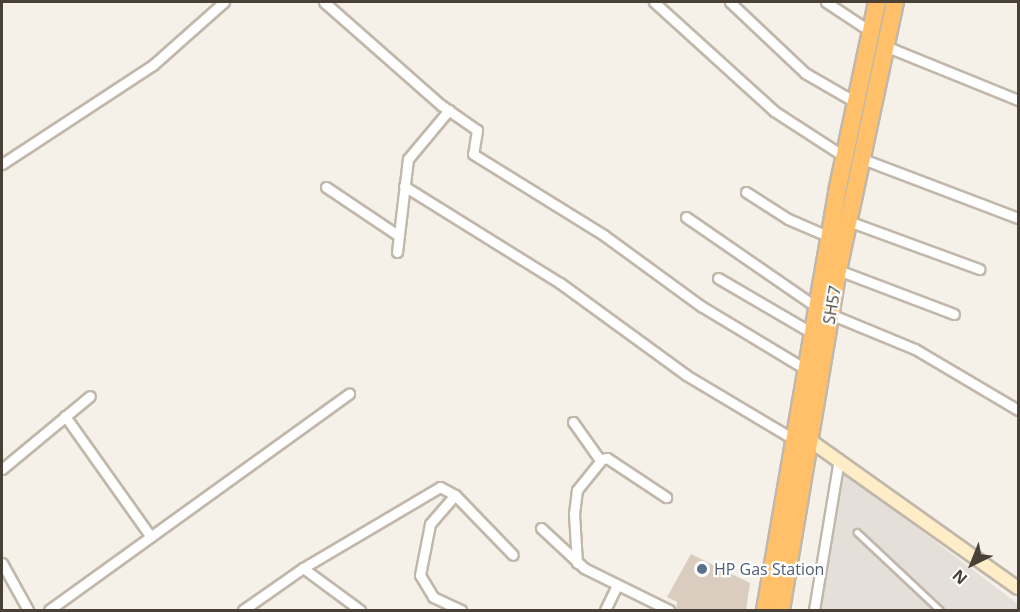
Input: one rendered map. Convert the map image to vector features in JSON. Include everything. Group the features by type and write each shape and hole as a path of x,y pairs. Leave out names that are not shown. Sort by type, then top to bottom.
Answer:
{"highway":[{"path":"864,105 870,31 877,2"},
{"path":"765,610 802,439 807,370 813,334 824,311 830,237 864,105 885,46 895,2"},
{"name":"SH57","path":"781,610 802,439 824,311 838,270 848,221 852,157"}],"street":[{"path":"207,2 216,9"},
{"path":"2,164 153,65 224,2"},
{"path":"324,2 449,110 479,132 471,149 476,155 605,236 700,306 807,370"},
{"path":"654,2 774,111 852,157 1018,218"},
{"path":"730,2 805,73 864,105"},
{"path":"826,2 870,31"},
{"path":"885,46 1018,100"},
{"path":"397,252 408,159 449,110"},
{"path":"404,186 560,283 686,375 839,459 1018,588"},
{"path":"326,188 399,236"},
{"path":"746,192 788,219 830,237"},
{"path":"686,217 824,311 915,349 1018,410"},
{"path":"848,221 979,269"},
{"path":"838,270 954,314"},
{"path":"718,278 813,334"},
{"path":"49,610 349,394"},
{"path":"2,469 90,396"},
{"path":"65,416 151,537"},
{"path":"573,422 600,460"},
{"path":"577,563 574,514 577,490 600,460 608,458 666,497"},
{"path":"814,610 839,459"},
{"path":"243,610 303,568 440,487 455,495 513,555"},
{"path":"455,495 430,524 420,575 433,597 461,610"},
{"path":"541,528 577,563 669,610"},
{"path":"2,563 4,573 28,610"},
{"path":"303,568 353,609"},
{"path":"605,610 617,585"}],"lane":[{"path":"857,532 940,610"}],"shaded area":[{"path":"833,464 1018,604 1018,610 811,610"}],"building":[{"name":"HP Gas Station","path":"691,554 750,583 746,610 676,610 677,602 667,597"}],"place":[{"name":"HP Gas Station","path":"702,569"}]}
